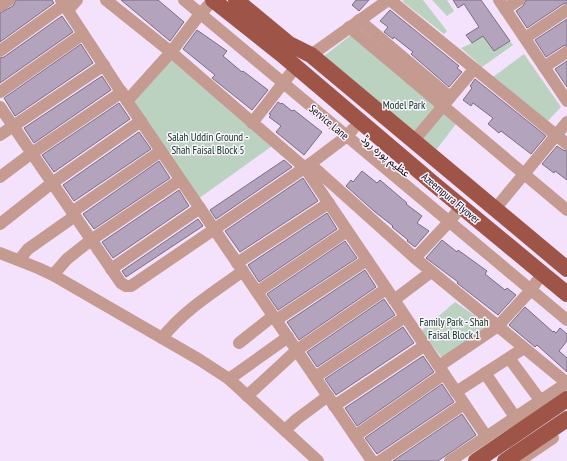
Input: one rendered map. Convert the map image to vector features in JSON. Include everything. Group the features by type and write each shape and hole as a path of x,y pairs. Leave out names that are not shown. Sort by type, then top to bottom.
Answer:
{"main road":[{"name":"عظیم پورہ روڈ","path":"213,0 285,49 300,70 495,209 567,268"},
{"name":"عظیم پورہ روڈ","path":"236,0 285,49 350,132 534,285 567,305"},
{"name":"Azeempura Flyover","path":"300,70 567,278"},
{"name":"Azeempura Flyover","path":"300,70 434,184 567,294"},
{"path":"476,461 567,399"},
{"path":"505,461 567,419"}],"street":[{"path":"0,6 9,0"},
{"path":"0,51 64,5 77,0"},
{"path":"106,0 171,52 252,122 308,166 431,272 567,383 450,461"},
{"path":"184,0 201,14 300,70"},
{"path":"0,177 32,153 124,96 171,52 213,0"},
{"path":"252,122 300,70 349,27 389,0 567,144"},
{"path":"519,0 502,4 566,97"},
{"path":"64,5 180,180 372,461"},
{"path":"525,38 567,10"},
{"path":"359,20 523,174 567,210"},
{"path":"349,27 446,101"},
{"path":"0,92 83,34"},
{"path":"544,67 567,52"},
{"path":"0,135 104,65"},
{"path":"416,138 474,69"},
{"path":"0,107 91,240 122,283 126,286 131,286 215,230 308,166 350,132"},
{"path":"0,224 52,183 141,121"},
{"path":"495,209 567,122"},
{"path":"19,260 28,249 73,214 161,151"},
{"path":"308,166 347,231 486,436"},
{"path":"53,275 67,259 91,240 180,180"},
{"path":"162,338 173,324 240,267 329,203"},
{"path":"111,268 200,208"},
{"path":"415,258 452,217"},
{"path":"257,292 347,231"},
{"path":"0,254 19,260 53,275 200,360 229,379 318,461"},
{"path":"239,343 275,318 367,260"},
{"path":"394,300 431,272"},
{"path":"355,436 498,326 534,285 567,320"},
{"path":"247,396 297,350 386,289"},
{"path":"315,377 405,317"},
{"path":"229,379 288,338"},
{"path":"285,430 302,415 331,401 424,346"},
{"path":"456,392 524,348"},
{"path":"509,358 540,400"},
{"path":"485,373 515,417"},
{"path":"380,461 464,404"},
{"path":"519,461 567,428"}],"green space":[{"path":"423,0 447,31 444,34 402,1"},
{"path":"432,0 447,0 454,11 447,16"},
{"path":"487,33 487,41 494,51 510,41 513,45 482,67 461,48"},
{"name":"Model Park","path":"351,35 436,105 410,136 319,60"},
{"path":"524,54 561,107 547,122 493,77"},
{"name":"Salah Uddin Ground - Shah Faisal Block 5","path":"171,60 272,146 198,199 129,98"},
{"path":"442,113 456,124 433,154 419,143"},
{"name":"Family Park - Shah Faisal Block 1","path":"455,302 493,328 442,358 421,331"}],"building":[{"path":"16,0 52,0 54,3 0,42 0,13 13,6"},
{"path":"121,0 158,0 184,22 170,41"},
{"path":"356,0 369,0 359,11 352,5"},
{"path":"453,0 481,0 510,41 494,51 483,36 472,43 466,35 479,27 464,4 458,8"},
{"path":"526,0 567,0 567,3 563,4 527,28 516,11 523,6"},
{"path":"390,10 459,66 457,68 462,72 449,87 411,54 413,52 394,37 393,39 384,32 388,27 380,21"},
{"path":"62,16 73,32 0,83 0,58 4,57"},
{"path":"567,19 567,45 546,57 535,40"},
{"path":"197,30 227,51 223,56 242,72 243,71 268,90 252,110 212,78 215,75 183,49"},
{"path":"81,44 93,63 15,116 4,98"},
{"path":"567,61 567,87 555,69"},
{"path":"102,76 111,90 34,143 24,128"},
{"path":"475,79 546,136 531,154 501,131 499,133 488,124 493,118 473,103 471,106 463,100 472,88 470,86"},
{"path":"278,102 281,104 282,103 292,111 294,110 322,132 304,155 276,132 281,126 269,117 271,115 269,114"},
{"path":"119,103 130,119 54,172 42,155"},
{"path":"139,132 151,149 74,201 63,185"},
{"path":"557,146 567,151 567,180 542,164"},
{"path":"284,160 292,167 216,219 210,210"},
{"path":"159,161 170,178 94,229 83,214"},
{"path":"362,171 377,183 380,180 407,203 406,204 422,216 417,223 429,231 415,247 346,186 351,180 353,182"},
{"path":"303,178 318,201 240,252 225,231"},
{"path":"179,190 189,206 113,258 102,242"},
{"path":"327,213 337,229 259,282 248,265"},
{"path":"198,219 203,226 126,277 122,271"},
{"path":"442,240 457,252 458,250 487,271 485,274 505,290 507,288 516,295 498,315 426,258"},
{"path":"345,241 357,258 278,310 267,294"},
{"path":"365,270 376,287 299,340 287,322"},
{"path":"384,299 395,315 317,367 307,352"},
{"path":"525,307 553,332 554,331 556,333 560,328 567,334 567,341 559,351 567,358 567,372 537,345 535,347 509,325"},
{"path":"403,327 414,343 336,395 325,379"},
{"path":"423,356 434,372 357,426 345,408"},
{"path":"442,384 454,402 377,454 365,438"},
{"path":"462,414 476,435 438,461 393,461"}]}
